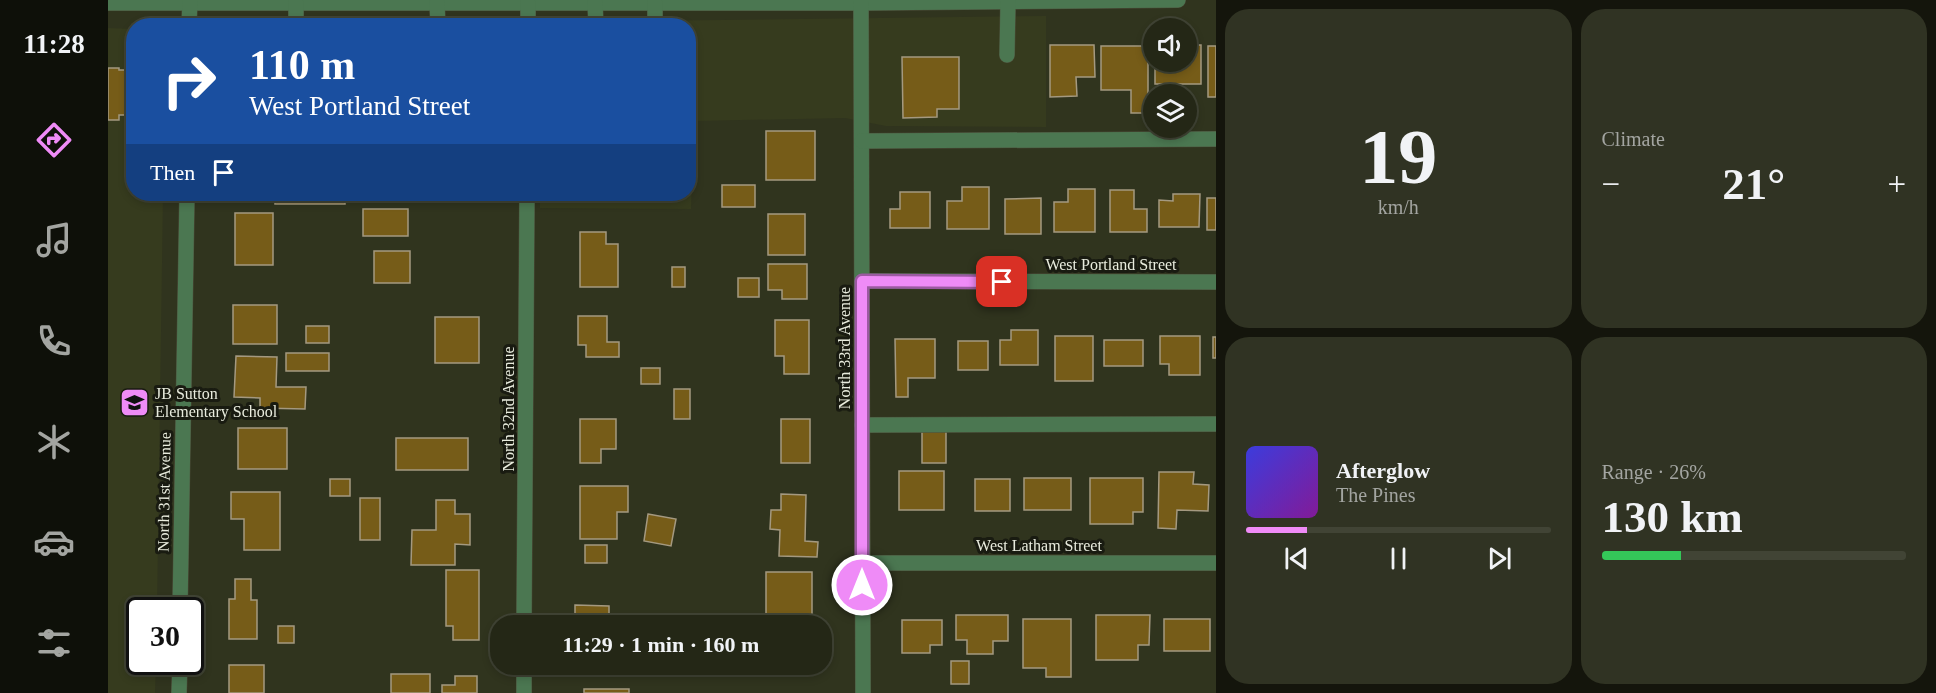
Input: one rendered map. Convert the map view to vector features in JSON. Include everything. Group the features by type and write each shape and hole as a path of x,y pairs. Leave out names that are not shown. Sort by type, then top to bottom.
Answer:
{"street":[{"path":"108,3 861,3 1178,0"},
{"path":"189,18 190,2"},
{"path":"1007,55 1008,2"},
{"path":"296,3 296,18"},
{"path":"437,3 438,18"},
{"path":"528,3 528,18"},
{"path":"595,3 596,18"},
{"path":"655,3 655,18"},
{"name":"North 33rd Avenue","path":"861,3 863,693"},
{"path":"862,141 1216,139"},
{"name":"North 31st Avenue","path":"180,597 187,201"},
{"name":"North 32nd Avenue","path":"524,615 527,201"},
{"name":"West Portland Street","path":"862,281 1216,282"},
{"path":"862,425 1216,424"},
{"name":"West Latham Street","path":"862,563 1216,563"},
{"path":"179,693 180,675"},
{"path":"524,675 524,693"}],"shaded area":[{"path":"1046,16 1046,127 886,126 845,118 696,121 696,20"},
{"name":"JB Sutton Elementary School","path":"108,28 126,29 126,201 163,201 157,597 126,597 126,675 156,675 155,693 108,693"},
{"path":"540,201 691,201 691,209 540,208"}],"building":[{"path":"1050,45 1094,45 1095,77 1076,77 1077,96 1050,97"},
{"path":"1197,45 1201,45 1201,84 1155,84 1155,72 1197,72"},
{"path":"1101,46 1143,46 1143,72 1148,72 1148,84 1143,84 1143,113 1131,113 1131,90 1101,90"},
{"path":"1208,46 1216,46 1216,97 1208,97"},
{"path":"902,57 959,57 959,109 937,109 937,117 903,118"},
{"path":"108,68 119,68 119,70 126,70 126,115 119,115 119,120 108,120"},
{"path":"766,131 815,131 815,180 766,180"},
{"path":"722,185 755,185 755,207 722,207"},
{"path":"962,187 989,187 989,229 947,229 947,201 962,201"},
{"path":"1068,189 1095,189 1095,232 1054,232 1054,202 1068,202"},
{"path":"1110,190 1134,190 1134,209 1147,209 1147,232 1110,232"},
{"path":"900,192 930,192 930,228 890,228 890,209 900,209"},
{"path":"1173,194 1200,194 1199,227 1159,227 1159,200 1173,201"},
{"path":"1041,198 1041,234 1005,234 1005,199"},
{"path":"1207,198 1216,198 1216,230 1207,230"},
{"path":"275,201 345,201 345,204 275,204"},
{"path":"363,209 408,209 408,236 363,236"},
{"path":"235,213 273,213 273,265 235,265"},
{"path":"768,214 805,214 805,255 768,255"},
{"path":"580,232 606,232 606,244 618,244 618,287 580,287"},
{"path":"374,251 410,251 410,283 374,283"},
{"path":"768,264 807,264 807,299 782,299 782,290 768,290"},
{"path":"672,267 685,267 685,287 672,287"},
{"path":"738,278 759,278 759,297 738,297"},
{"path":"233,305 277,305 277,344 233,344"},
{"path":"578,316 607,316 607,342 619,342 619,357 586,357 586,345 578,345"},
{"path":"435,317 479,317 479,363 435,363"},
{"path":"775,320 809,320 809,374 784,374 784,356 775,356"},
{"path":"306,326 329,326 329,343 306,343"},
{"path":"1011,330 1038,330 1038,365 1000,365 1000,340 1011,340"},
{"path":"1055,336 1093,336 1093,381 1055,381"},
{"path":"1160,336 1200,336 1200,375 1169,375 1169,364 1160,364"},
{"path":"1213,337 1216,337 1216,358 1213,358"},
{"path":"895,339 935,339 935,378 908,378 908,397 896,397"},
{"path":"1104,340 1143,340 1143,366 1104,366"},
{"path":"958,341 988,341 988,370 958,370"},
{"path":"286,353 329,353 329,371 286,371"},
{"path":"236,356 277,357 276,387 306,387 305,409 260,408 260,398 234,397"},
{"path":"641,368 660,368 660,384 641,384"},
{"path":"674,389 690,389 690,419 674,419"},
{"path":"580,419 616,419 616,449 601,449 601,463 580,463"},
{"path":"781,419 810,419 810,463 781,463"},
{"path":"238,428 287,428 287,469 238,469"},
{"path":"922,431 946,431 946,463 922,463"},
{"path":"396,438 468,438 468,470 396,470"},
{"path":"899,471 944,471 944,510 899,510"},
{"path":"1159,472 1194,472 1193,484 1209,485 1208,511 1177,510 1176,529 1158,528"},
{"path":"1024,478 1071,478 1071,510 1024,510"},
{"path":"1090,478 1143,478 1143,512 1133,512 1133,524 1090,524"},
{"path":"330,479 350,479 350,496 330,496"},
{"path":"975,479 1010,479 1010,511 975,511"},
{"path":"580,486 628,486 628,512 617,512 617,539 580,539"},
{"path":"231,492 280,492 280,550 244,550 244,519 231,519"},
{"path":"781,494 806,495 805,541 818,542 817,557 779,556 780,530 770,529 771,510 781,510"},
{"path":"360,498 380,498 380,540 360,540"},
{"path":"436,500 455,500 455,514 470,514 470,545 455,544 455,565 411,565 412,530 436,530"},
{"path":"648,514 676,519 671,546 644,541"},
{"path":"585,545 607,545 607,563 585,563"},
{"path":"446,570 479,570 479,640 453,640 453,626 446,626"},
{"path":"766,572 812,572 812,615 766,615"},
{"path":"235,579 251,579 251,600 257,600 257,639 229,639 229,599 235,599"},
{"path":"575,605 609,606 609,615 575,615"},
{"path":"956,615 1008,615 1008,641 993,641 993,654 967,654 967,640 956,640"},
{"path":"1096,615 1150,615 1149,645 1138,645 1138,660 1096,660"},
{"path":"1023,619 1071,619 1071,677 1046,677 1046,668 1023,668"},
{"path":"1164,619 1210,619 1210,651 1164,651"},
{"path":"902,620 942,620 942,645 930,645 930,653 902,653"},
{"path":"278,626 294,626 294,643 278,643"},
{"path":"951,661 969,661 969,684 951,684"},
{"path":"229,665 264,665 264,693 229,693"},
{"path":"391,674 430,674 430,693 391,693"},
{"path":"455,676 477,676 477,693 442,693 442,685 455,685"},
{"path":"584,689 629,689 629,693 584,693"}],"place":[{"name":"JB Sutton Elementary School","path":"134,402"}],"route":[{"path":"862,585 862,281 1002,282"}]}
